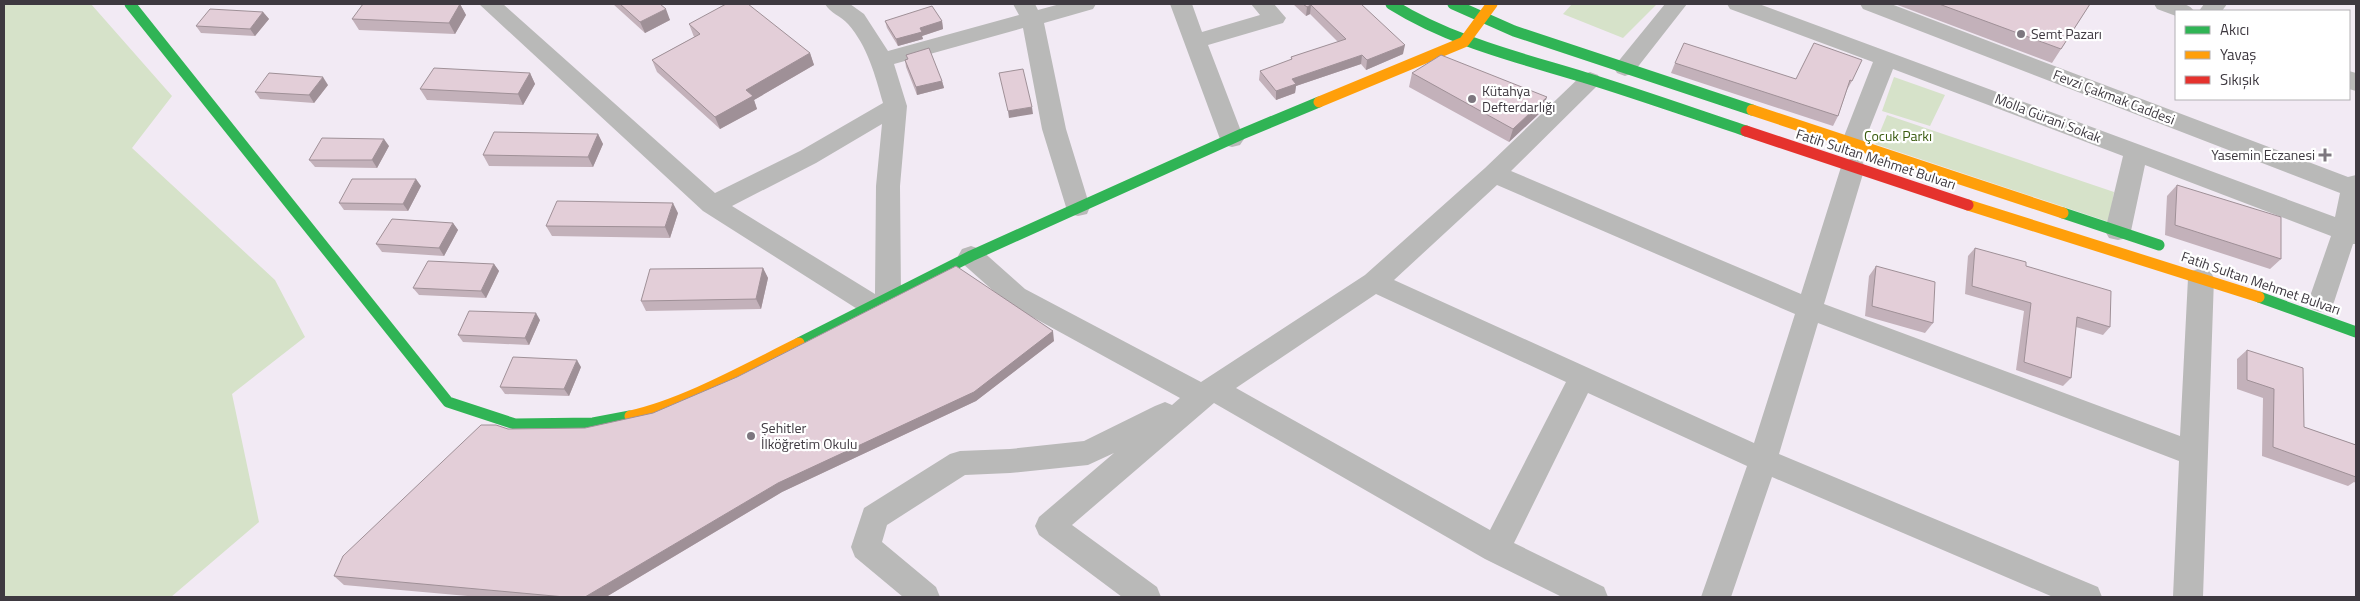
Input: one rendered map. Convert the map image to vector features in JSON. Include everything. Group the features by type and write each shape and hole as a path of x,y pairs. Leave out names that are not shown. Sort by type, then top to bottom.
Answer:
{"street":[{"path":"130,4 448,402 516,424 592,423 648,412 732,377 971,256 1078,207 1232,139 1464,42 1492,4"},
{"path":"490,4 712,205 880,301"},
{"path":"836,4 856,20 882,60 895,106 880,301"},
{"path":"882,60 1028,11 1085,4"},
{"path":"1181,4 1232,139"},
{"path":"1196,41 1275,18 1262,4"},
{"name":"Fatih Sultan Mehmet Bulvarı","path":"1391,4 1410,17 1464,42 1590,80 2118,231 2173,250"},
{"name":"Fatih Sultan Mehmet Bulvarı","path":"1453,4 1514,31 1625,68 1853,155 1978,208 2201,278 2356,332"},
{"path":"1625,68 1676,4"},
{"name":"Molla Gürani Sokak","path":"1738,4 2351,233"},
{"name":"Fevzi Çakmak Caddesi","path":"1871,4 2355,188"},
{"path":"2165,4 2180,10"},
{"path":"1028,11 1054,130 1078,207"},
{"path":"1716,597 1763,460 1853,155 1886,58"},
{"path":"1146,597 1050,526 1207,393 1374,282 1494,174 1590,80"},
{"path":"712,205 808,157 895,106"},
{"path":"2118,231 2136,152"},
{"path":"1494,174 1809,309 2194,454"},
{"path":"2321,302 2351,233 2355,188"},
{"path":"971,256 1016,296 1207,393 1496,549 1592,597"},
{"path":"2188,597 2201,278"},
{"path":"1374,282 1763,460 2087,597"},
{"path":"1496,549 1582,377"},
{"path":"925,597 866,547 874,517 960,463 1010,461 1088,453 1207,393"}],"green space":[{"path":"4,4 91,4 172,96 132,148 275,280 305,337 232,394 259,522 171,597 4,597"},
{"path":"1572,4 1657,4 1623,38 1563,14"},
{"path":"1894,77 1945,95 1930,126 1882,111"},
{"name":"Çocuk Parkı","path":"1887,115 2114,192 2109,222 1875,144"}],"building":[{"path":"363,4 460,4 449,23 352,19"},
{"path":"620,4 660,4 666,9 640,22"},
{"path":"726,4 748,4 810,53 746,90 753,96 715,117 652,60 700,34 689,24"},
{"path":"1303,4 1361,4 1405,45 1367,60 1362,55 1292,79 1296,84 1276,91 1260,71 1292,59 1291,57 1346,39 1311,5 1307,7"},
{"path":"1939,4 2090,4 2061,49"},
{"path":"932,6 942,21 920,28 922,32 896,39 885,21"},
{"path":"210,9 263,12 250,29 196,26"},
{"path":"1684,43 1796,79 1814,43 1862,60 1852,81 1850,80 1838,116 1675,63"},
{"path":"929,48 942,81 916,87 905,60 908,59 906,55"},
{"path":"1441,55 1547,97 1513,129 1412,73"},
{"path":"434,68 530,73 518,94 420,89"},
{"path":"1023,69 1032,107 1008,111 999,73"},
{"path":"269,73 323,77 309,95 255,92"},
{"path":"494,132 598,134 588,157 483,155"},
{"path":"322,138 384,139 372,160 309,160"},
{"path":"352,179 416,179 403,204 339,203"},
{"path":"2177,185 2281,217 2281,259 2175,225"},
{"path":"557,201 673,203 665,227 546,226"},
{"path":"392,219 453,223 439,248 376,244"},
{"path":"1975,248 2026,262 2026,266 2111,291 2110,327 2077,317 2071,378 2024,362 2031,303 1972,286"},
{"path":"428,261 494,264 481,291 413,288"},
{"name":"Şehitler İlköğretim Okulu","path":"956,266 1053,331 974,392 778,483 585,597 565,597 334,576 343,556 481,425 496,425 508,429 585,428 653,413 737,377"},
{"path":"1876,266 1935,282 1933,323 1872,306"},
{"path":"763,268 756,299 641,301 650,269"},
{"path":"469,311 536,313 525,338 458,335"},
{"path":"2247,350 2303,368 2304,427 2356,445 2356,477 2273,447 2274,389 2247,380"},
{"path":"513,357 577,360 564,389 500,387"}],"traffic: fast":[{"path":"130,4 448,402 515,424 593,423 630,416"},
{"path":"1391,4 1412,17 1457,38 1618,88 1746,131"},
{"path":"1453,4 1514,31 1752,110"},
{"path":"799,343 971,256 1242,134 1319,102"},
{"path":"2063,213 2159,245"},
{"path":"2259,297 2356,332"}],"traffic: slow":[{"path":"1319,102 1464,42 1492,4"},
{"path":"1752,110 2063,213"},
{"path":"1968,205 2259,297"},
{"path":"630,416 648,412 731,377 799,343"}],"traffic: jam":[{"path":"1746,131 1968,205"}],"place":[{"name":"Semt Pazarı","path":"2021,34"},
{"name":"Kütahya Defterdarlığı","path":"1472,99"},
{"name":"Yasemin Eczanesi","path":"2325,155"},
{"name":"Şehitler İlköğretim Okulu","path":"751,436"}]}
